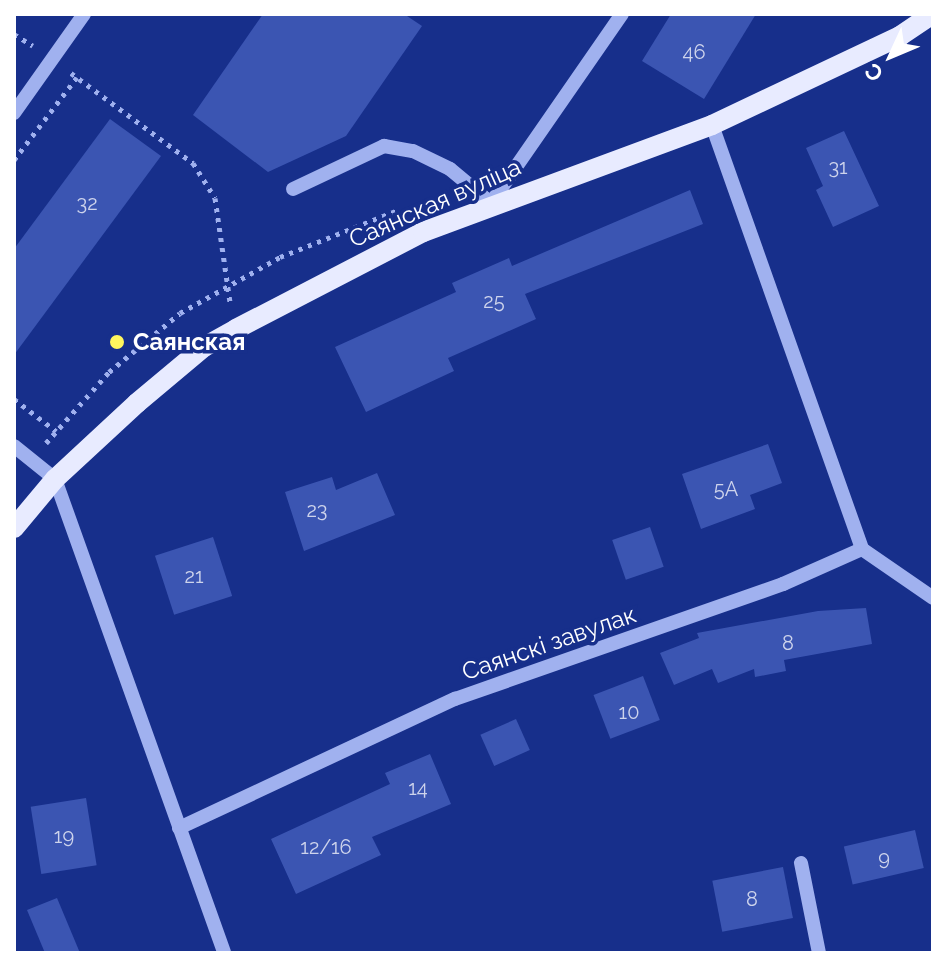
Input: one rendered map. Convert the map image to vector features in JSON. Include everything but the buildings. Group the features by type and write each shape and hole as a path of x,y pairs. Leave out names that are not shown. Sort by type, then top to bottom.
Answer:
{"main road":[{"name":"Саянская вуліца","path":"14,528 55,479 169,374 236,329 491,203 712,125 900,36 933,14"}],"street":[{"path":"14,113 84,14"},
{"path":"293,189 384,146 413,151 450,169 491,203 622,14"},
{"path":"712,125 862,549 933,598"},
{"path":"14,446 55,479 224,953"},
{"name":"Саянскі завулак","path":"179,828 455,699 783,584 862,549"},
{"path":"801,863 819,953"}],"path":[{"path":"14,34 193,163 215,198 236,329"},
{"path":"14,160 77,77"},
{"path":"14,399 56,431"}],"place":[{"name":"Саянская","path":"117,342"}]}
